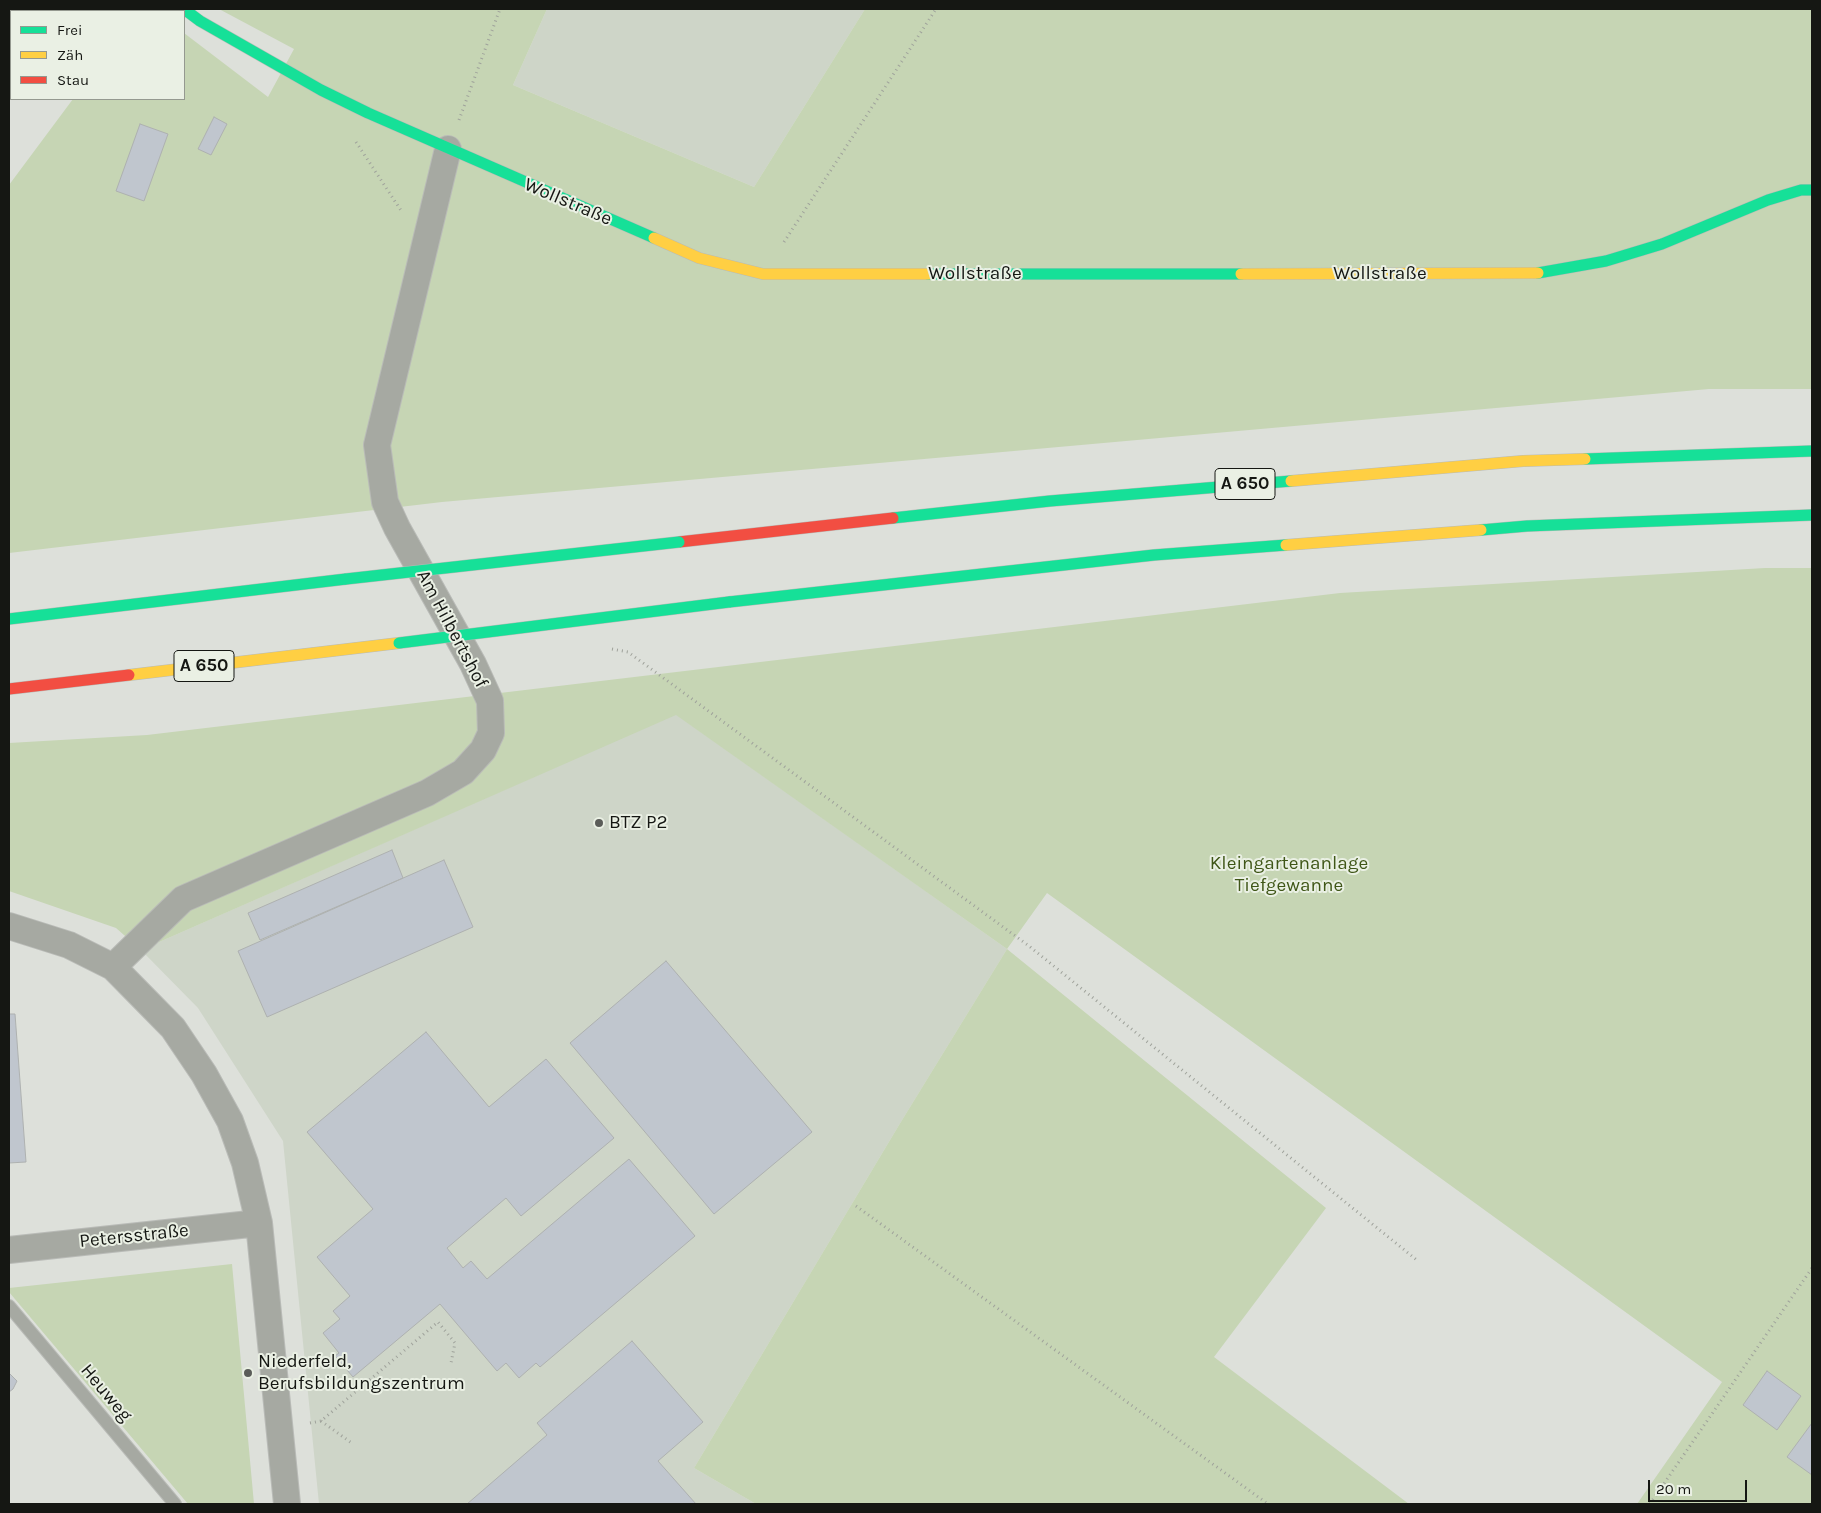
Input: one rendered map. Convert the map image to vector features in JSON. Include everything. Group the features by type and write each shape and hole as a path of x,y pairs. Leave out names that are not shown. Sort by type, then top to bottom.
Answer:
{"main road":[{"name":"Wollstraße","path":"184,9 200,21 321,90 448,149 700,258 763,274 1533,274 1606,261 1662,244 1768,200 1801,190 1812,190"},
{"name":"A 650","path":"9,619 346,579 1050,501 1523,461 1812,451"},
{"name":"A 650","path":"9,689 729,602 1154,555 1526,526 1812,515"}],"street":[{"name":"Am Hilbertshof","path":"114,967 184,899 427,793 463,772 483,750 491,733 490,701 473,664 397,528 385,502 377,445 448,149"},
{"path":"9,926 69,945 114,967 173,1028 204,1074 233,1129 245,1163 259,1223 287,1504"},
{"name":"Petersstraße","path":"9,1250 259,1223"}],"lane":[{"name":"Heuweg","path":"9,1306 175,1504"}],"path":[{"path":"448,149 500,9"},
{"path":"763,274 936,9"},
{"path":"354,139 425,246"},
{"path":"608,648 628,652 1029,946 1418,1261"},
{"path":"856,1206 1268,1504"},
{"path":"1650,1504 1812,1268"},
{"path":"279,1427 321,1421 438,1322 455,1342 451,1363"},
{"path":"321,1421 353,1444"}],"shaded area":[{"path":"547,9 865,9 754,187 513,85"},
{"path":"676,714 1007,949 899,1125 694,1468 756,1504 319,1504 283,1141 198,1008 141,950"}],"green space":[{"path":"112,9 154,10 114,10"},
{"path":"219,9 547,9 513,85 754,187 865,9 1812,9 1812,389 1709,389 442,502 9,553 9,185 72,100 185,100 185,34 268,97 294,49"},
{"name":"Kleingartenanlage Tiefgewanne","path":"1765,568 1812,568 1812,1504 1637,1504 1722,1382 1047,893 1007,949 676,715 141,950 116,928 9,891 9,743 147,735 1340,593"},
{"path":"1007,949 1326,1208 1214,1357 1409,1504 756,1504 694,1468 899,1125"},
{"path":"232,1264 254,1504 188,1504 9,1292 9,1288"}],"building":[{"path":"9,9 41,9 10,10 10,44"},
{"path":"214,117 227,124 211,155 198,149"},
{"path":"140,124 168,134 144,201 116,191"},
{"path":"392,850 403,878 260,940 248,913"},
{"path":"444,860 473,927 267,1017 238,951"},
{"path":"666,961 812,1132 714,1214 570,1043"},
{"path":"9,1014 15,1014 26,1162 9,1163"},
{"path":"426,1032 489,1107 546,1059 614,1138 521,1216 506,1198 447,1248 463,1268 471,1261 487,1279 629,1159 695,1236 540,1367 536,1363 519,1378 506,1363 497,1371 440,1304 353,1377 335,1356 339,1353 323,1333 340,1319 333,1311 350,1296 317,1257 373,1209 307,1132"},
{"path":"632,1341 703,1422 658,1461 696,1504 467,1504 547,1435 537,1423"},
{"path":"1767,1371 1801,1396 1777,1430 1743,1405"},
{"path":"9,1373 17,1381 9,1392"},
{"path":"1812,1423 1812,1475 1787,1457"}],"traffic: fast":[{"path":"184,9 200,21 321,90 368,113 654,238"},
{"path":"1538,273 1606,261 1662,244 1768,200 1801,190 1812,190"},
{"path":"928,274 1241,274"},
{"path":"1585,459 1812,451"},
{"path":"893,518 1050,501 1291,481"},
{"path":"1481,530 1527,526 1812,515"},
{"path":"346,579 679,542"},
{"path":"729,602 1154,555 1286,545"},
{"path":"9,619 346,579"},
{"path":"399,643 729,602"}],"traffic: slow":[{"path":"654,238 699,258 763,274 928,274"},
{"path":"1241,274 1538,273"},
{"path":"1291,481 1523,461 1585,459"},
{"path":"1286,545 1481,530"},
{"path":"129,675 399,643"}],"traffic: jam":[{"path":"679,542 893,518"},
{"path":"9,689 129,675"}],"place":[{"name":"BTZ P2","path":"599,823"},
{"name":"Niederfeld, Berufsbildungszentrum","path":"248,1373"}]}
